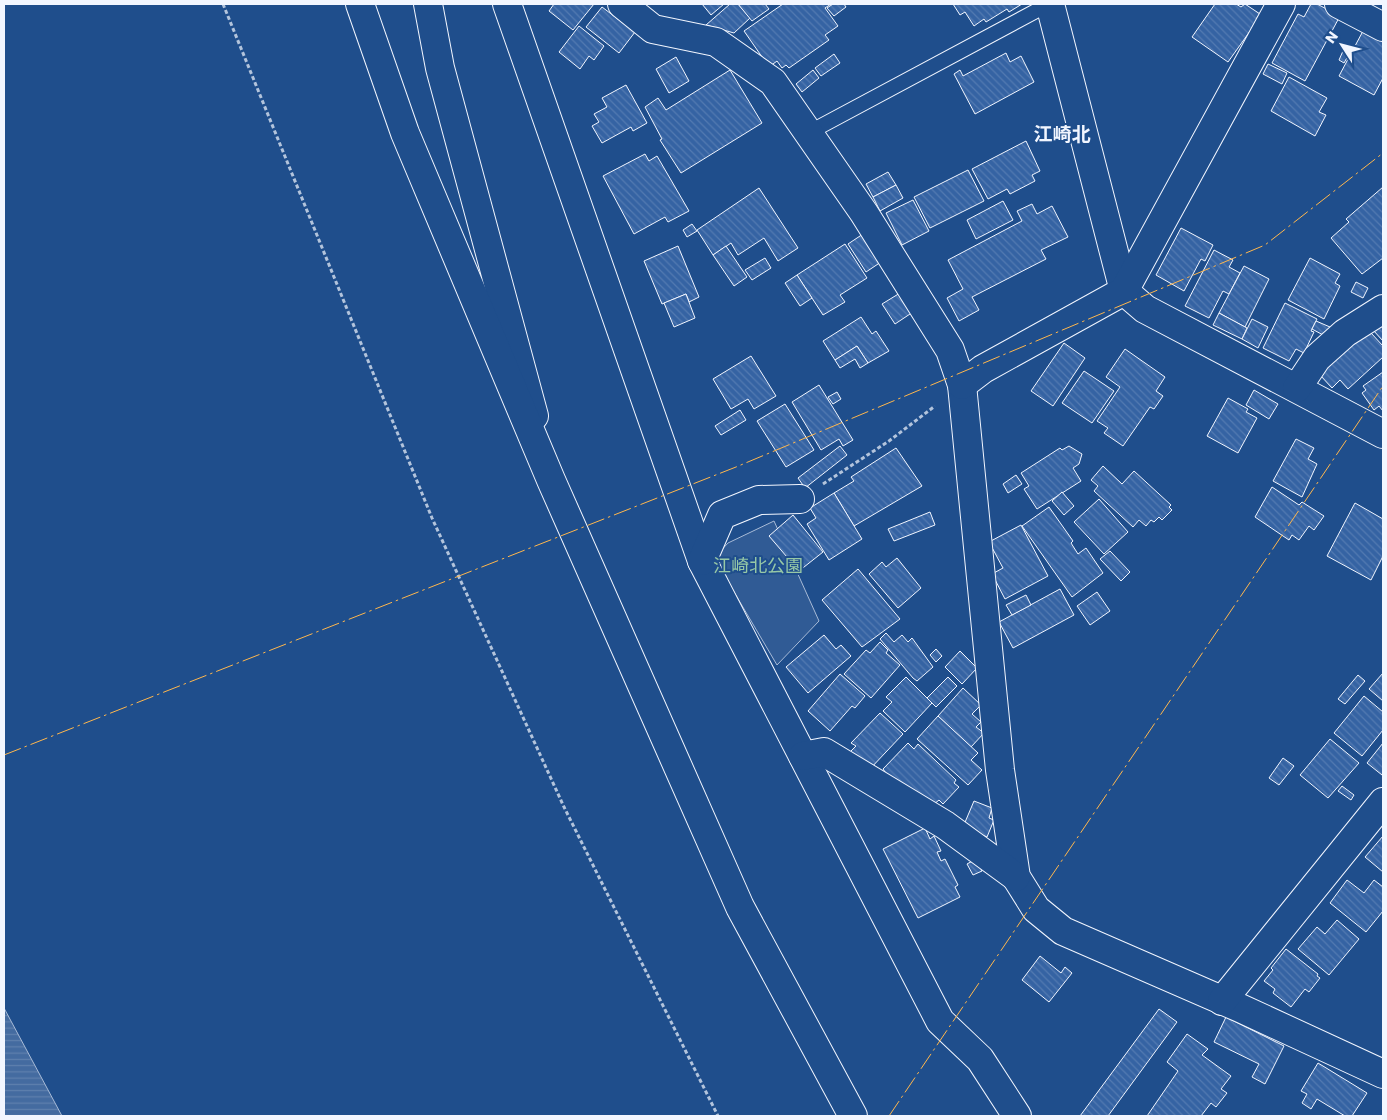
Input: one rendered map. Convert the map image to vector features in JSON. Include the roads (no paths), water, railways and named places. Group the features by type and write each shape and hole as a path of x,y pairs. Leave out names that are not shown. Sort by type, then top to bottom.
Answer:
{"street":[{"path":"360,4 405,134 551,480 740,908 853,1113"},
{"path":"428,4 440,68 551,480"},
{"path":"507,4 702,561 940,1021 980,1059 1016,1116"},
{"path":"622,4 653,29 716,42 773,82 864,213 950,350 962,385 1000,770 1016,877"},
{"path":"1049,4 1124,291 1145,309 1383,434"},
{"path":"962,385 983,369 1124,291 1281,4"},
{"path":"1339,4 1383,28"},
{"path":"1297,388 1317,358 1345,333 1383,309"},
{"path":"702,561 722,515 759,500 800,499"},
{"path":"803,756 824,752 945,825 1016,877 1036,909 1064,932 1383,1074"},
{"path":"1222,1001 1383,802"}],"lane":[{"path":"808,134 1049,4"}],"district":[{"name":"江崎北","path":"1062,134"}],"park label":[{"name":"江崎北公園","path":"758,566"}]}
